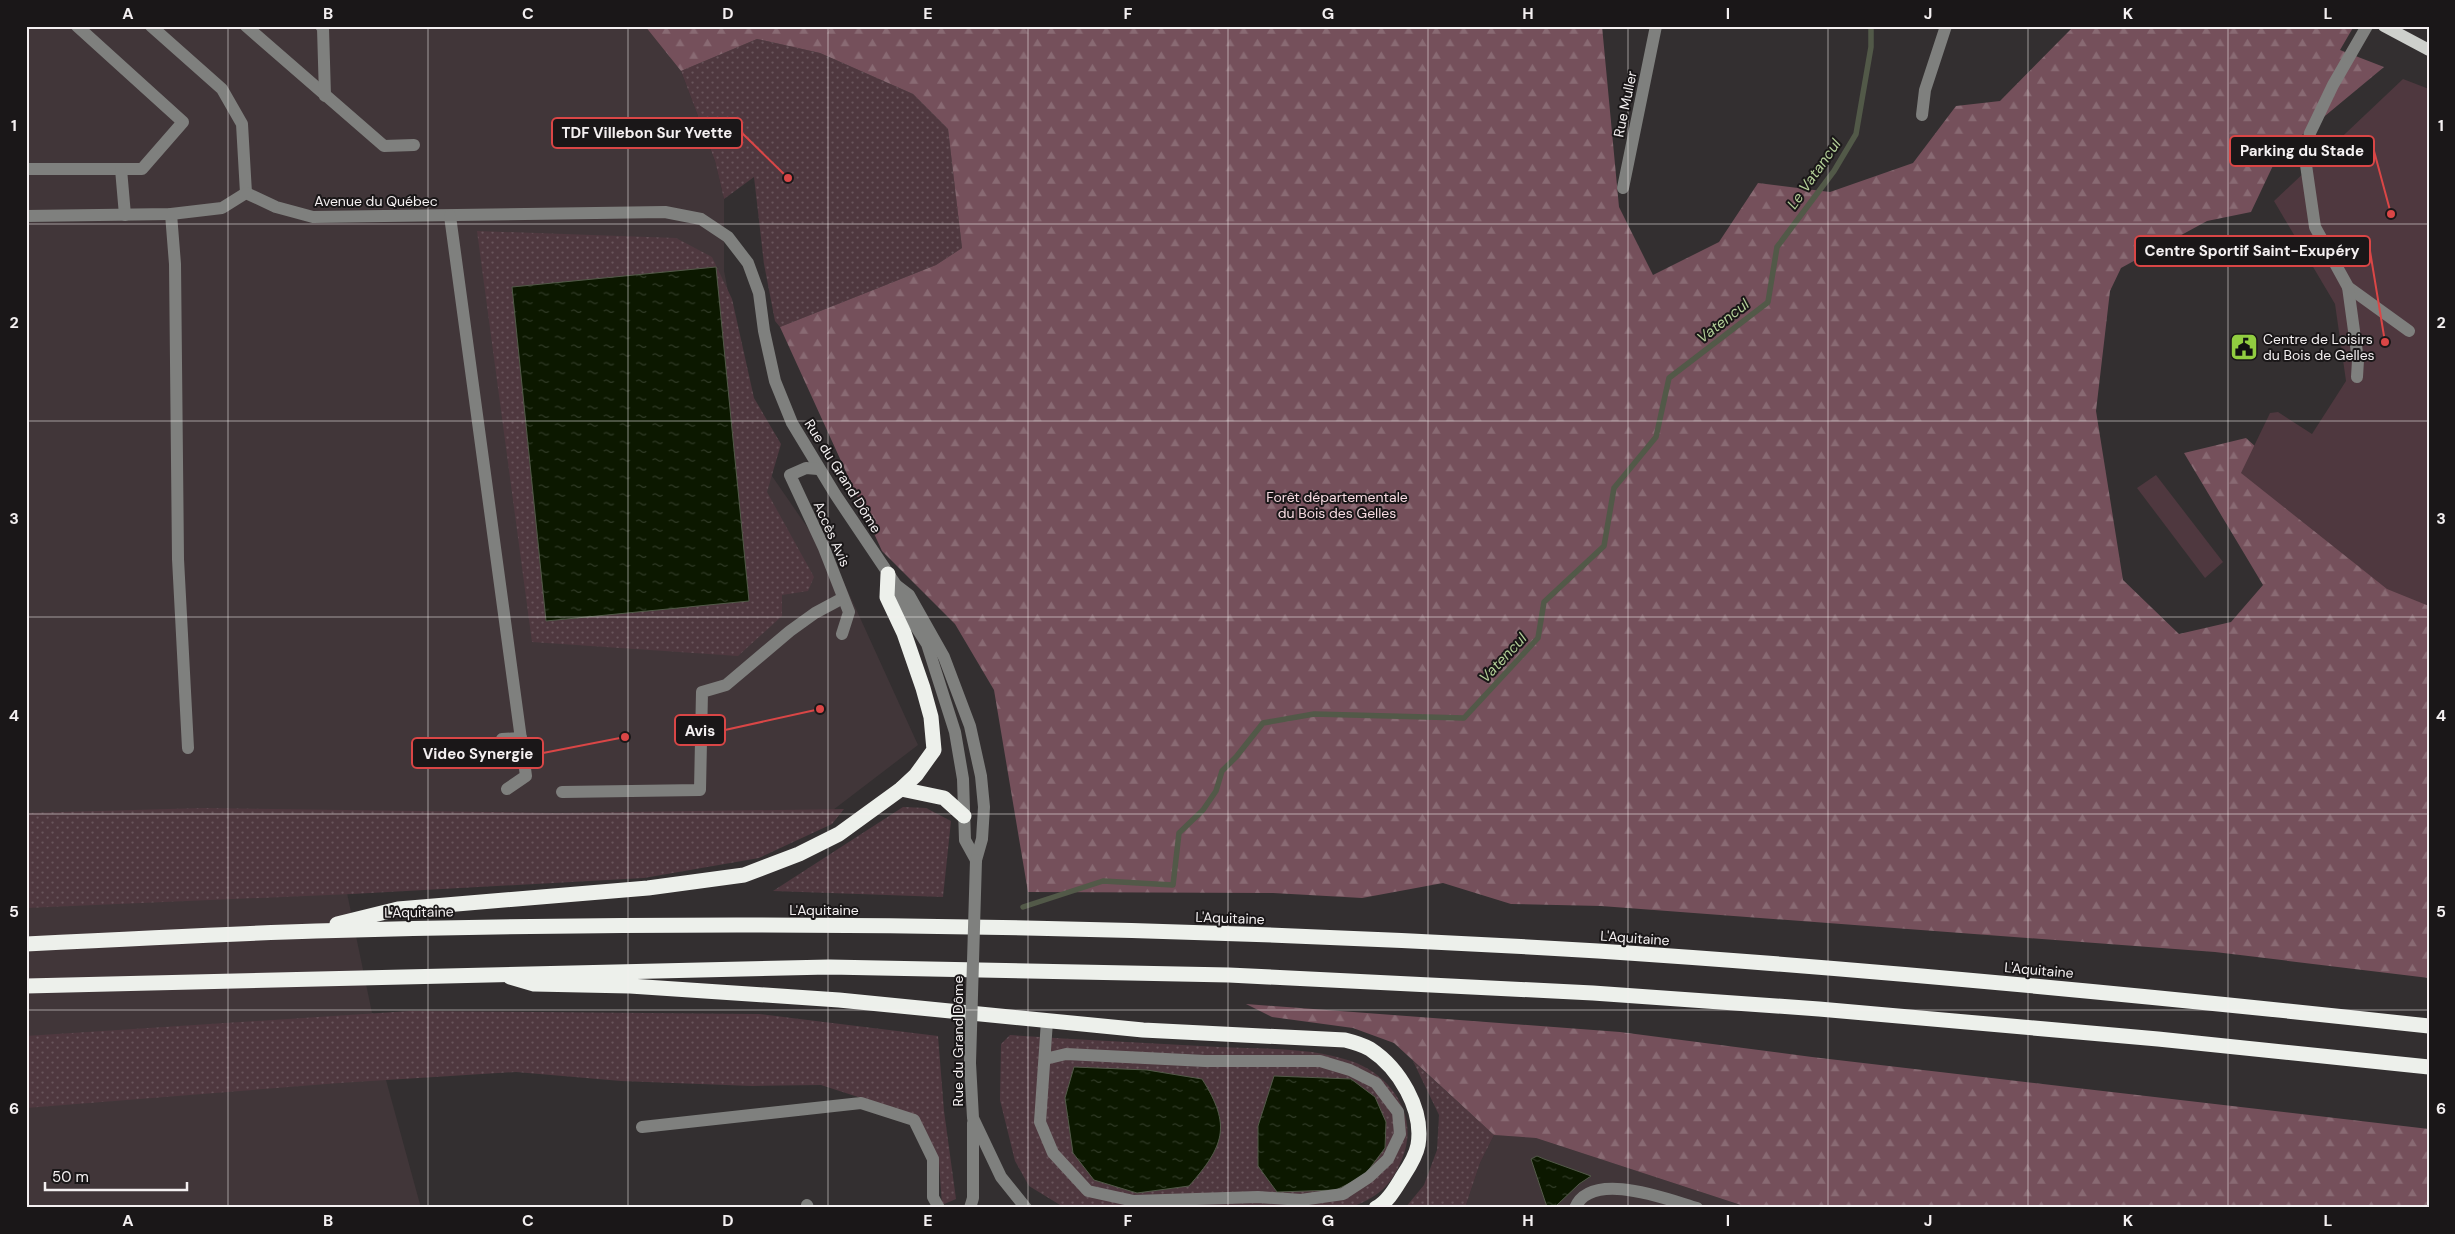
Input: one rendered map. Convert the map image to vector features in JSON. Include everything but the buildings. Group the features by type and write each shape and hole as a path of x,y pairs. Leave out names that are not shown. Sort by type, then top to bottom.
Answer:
{"highway":[{"path":"309,931 398,909 648,888 744,875 799,854 833,838 901,789 916,775 934,750 931,717 923,688 904,633 887,597 892,580"},
{"path":"901,789 944,798 964,816"},
{"name":"L'Aquitaine","path":"26,944 309,931 652,926 948,927 1239,934 1595,951 1824,968 2148,995 2429,1026"},
{"path":"26,986 829,966 1229,975 1472,986 1829,1010 2168,1040 2429,1067"},
{"path":"497,973 534,984 640,987 840,1000 1143,1030 1345,1040 1370,1049 1388,1064 1401,1080 1411,1099 1418,1120 1418,1145 1410,1166 1395,1190 1376,1208"}],"main road":[{"path":"2384,26 2429,50"}],"street":[{"path":"26,169 142,169 183,122 77,26"},
{"path":"26,216 171,214 222,208 246,193 242,124 222,90 151,26"},
{"path":"246,26 384,146 414,145"},
{"path":"321,26 324,28 325,96"},
{"name":"Rue Muller","path":"1623,188 1656,26"},
{"path":"1922,115 1925,90 1946,26"},
{"path":"2357,377 2358,360 2348,287 2315,227 2305,158 2310,133 2367,26"},
{"path":"121,169 125,215"},
{"name":"Avenue du Québec","path":"246,193 276,206 313,217 665,212 701,219 728,237"},
{"path":"171,214 175,264 178,559 188,748"},
{"path":"450,216 526,776 507,789"},
{"name":"Rue du Grand Dôme","path":"728,237 748,263 759,293 764,331 775,381 792,423 818,469 892,580 900,602 927,644 955,732 963,779 965,840 976,860"},
{"path":"2348,287 2409,331"},
{"name":"Accès Avis","path":"818,469 806,468 790,475 824,548 849,612 842,634"},
{"name":"Rue du Grand Dôme","path":"892,580 909,595 937,643 970,726 981,776 984,807 982,839 976,860 970,1063 973,1118 1001,1177 1026,1208"},
{"path":"562,792 700,790 702,692 726,685 815,613 843,598"},
{"path":"502,740 520,738"},
{"path":"964,816 976,824 982,839"},
{"path":"1045,1059 1066,1054 1205,1061 1320,1062 1350,1070 1376,1083 1398,1112 1400,1134 1388,1159 1369,1177 1343,1194 1301,1200 1258,1197 1134,1201 1088,1191 1053,1152 1040,1122 1047,1021"},
{"path":"642,1127 861,1103 914,1120 934,1159 933,1197 939,1208"},
{"path":"970,1208 973,1198 973,1118"},
{"path":"1575,1208 1577,1203 1594,1191 1623,1188 1697,1208"}],"shaded area":[{"path":"26,26 645,26 681,71 715,161 724,199 724,271 763,463 841,576 918,745 833,810 331,816 386,1080 421,1208 26,1208"},
{"path":"757,39 820,53 913,94 948,129 962,248 936,265 780,327 775,321 764,264 754,177 724,199 715,161 681,71"},
{"path":"2403,79 2429,89 2429,606 2387,589 2241,473 2270,413 2278,412 2312,434 2346,381 2335,304 2274,201"},
{"path":"477,231 676,238 712,257 732,299 754,398 781,444 767,492 814,577 808,591 782,595 782,616 738,656 532,642"},
{"path":"2156,475 2223,562 2205,578 2137,488"},
{"path":"903,807 926,808 951,821 943,897 773,891"},
{"path":"204,808 556,813 844,809 832,824 759,858 644,878 352,894 26,908 26,813"},
{"path":"410,1011 759,1014 938,1036 944,1111 956,1199 942,1205 939,1163 917,1116 821,1085 752,1086 621,1081 516,1072 339,1083 26,1108 26,1036"},
{"path":"1010,1035 1303,1051 1336,1056 1366,1068 1379,1076 1390,1087 1405,1113 1407,1143 1402,1159 1388,1184 1368,1200 1349,1208 1065,1208 1029,1186 1015,1161 1000,1100 1001,1044"},
{"path":"1413,1061 1494,1135 1480,1163 1465,1208 1405,1208 1424,1185 1437,1150 1439,1115"},
{"path":"1494,1135 1536,1138 1750,1208 1465,1208 1480,1163"}],"green space":[{"name":"Forêt départementale du Bois des Gelles","path":"645,26 1602,26 1619,207 1653,275 1719,242 1758,183 1830,192 1913,163 1956,106 2000,101 2074,26 2354,26 2340,50 2384,67 2278,155 2251,212 2207,221 2121,268 2110,291 2096,411 2123,580 2179,634 2231,622 2263,585 2184,453 2246,438 2382,562 2429,586 2429,978 2215,952 1601,906 1511,904 1443,883 1362,898 1273,893 1028,892 994,690 955,624 882,551 780,327 936,265 962,248 948,129 913,94 820,53 757,39 681,71"},
{"path":"1246,1004 1620,1032 1812,1057 2429,1129 2429,1208 1750,1208 1536,1138 1494,1135 1394,1043 1353,1028 1272,1017"}],"water":[{"path":"716,267 749,601 546,621 512,287"},
{"path":"1074,1067 1147,1070 1202,1079 1218,1110 1220,1135 1210,1159 1189,1186 1137,1193 1094,1180 1073,1153 1065,1098"},
{"path":"1274,1076 1351,1079 1375,1097 1386,1122 1385,1148 1364,1176 1336,1190 1277,1192 1258,1166 1258,1126"},
{"path":"1537,1156 1591,1176 1579,1184 1553,1208 1547,1207 1531,1159"}],"waterway":[{"name":"Le Vatancul","path":"1768,302 1777,247 1834,171 1856,134 1871,47 1871,26"},
{"name":"Vatencul","path":"1023,907 1103,881 1173,885 1179,833 1203,810 1216,791 1222,771 1236,757 1263,723 1314,714 1464,718 1538,638 1544,602 1604,546 1614,488 1656,437 1669,378 1767,303"}],"place":[{"name":"TDF Villebon Sur Yvette","path":"788,178"},
{"name":"Parking du Stade","path":"2391,214"},
{"name":"Centre Sportif Saint-Exupéry","path":"2385,342"},
{"name":"Centre de Loisirs du Bois de Gelles","path":"2244,347"},
{"name":"Avis","path":"820,709"},
{"name":"Video Synergie","path":"625,737"}]}
